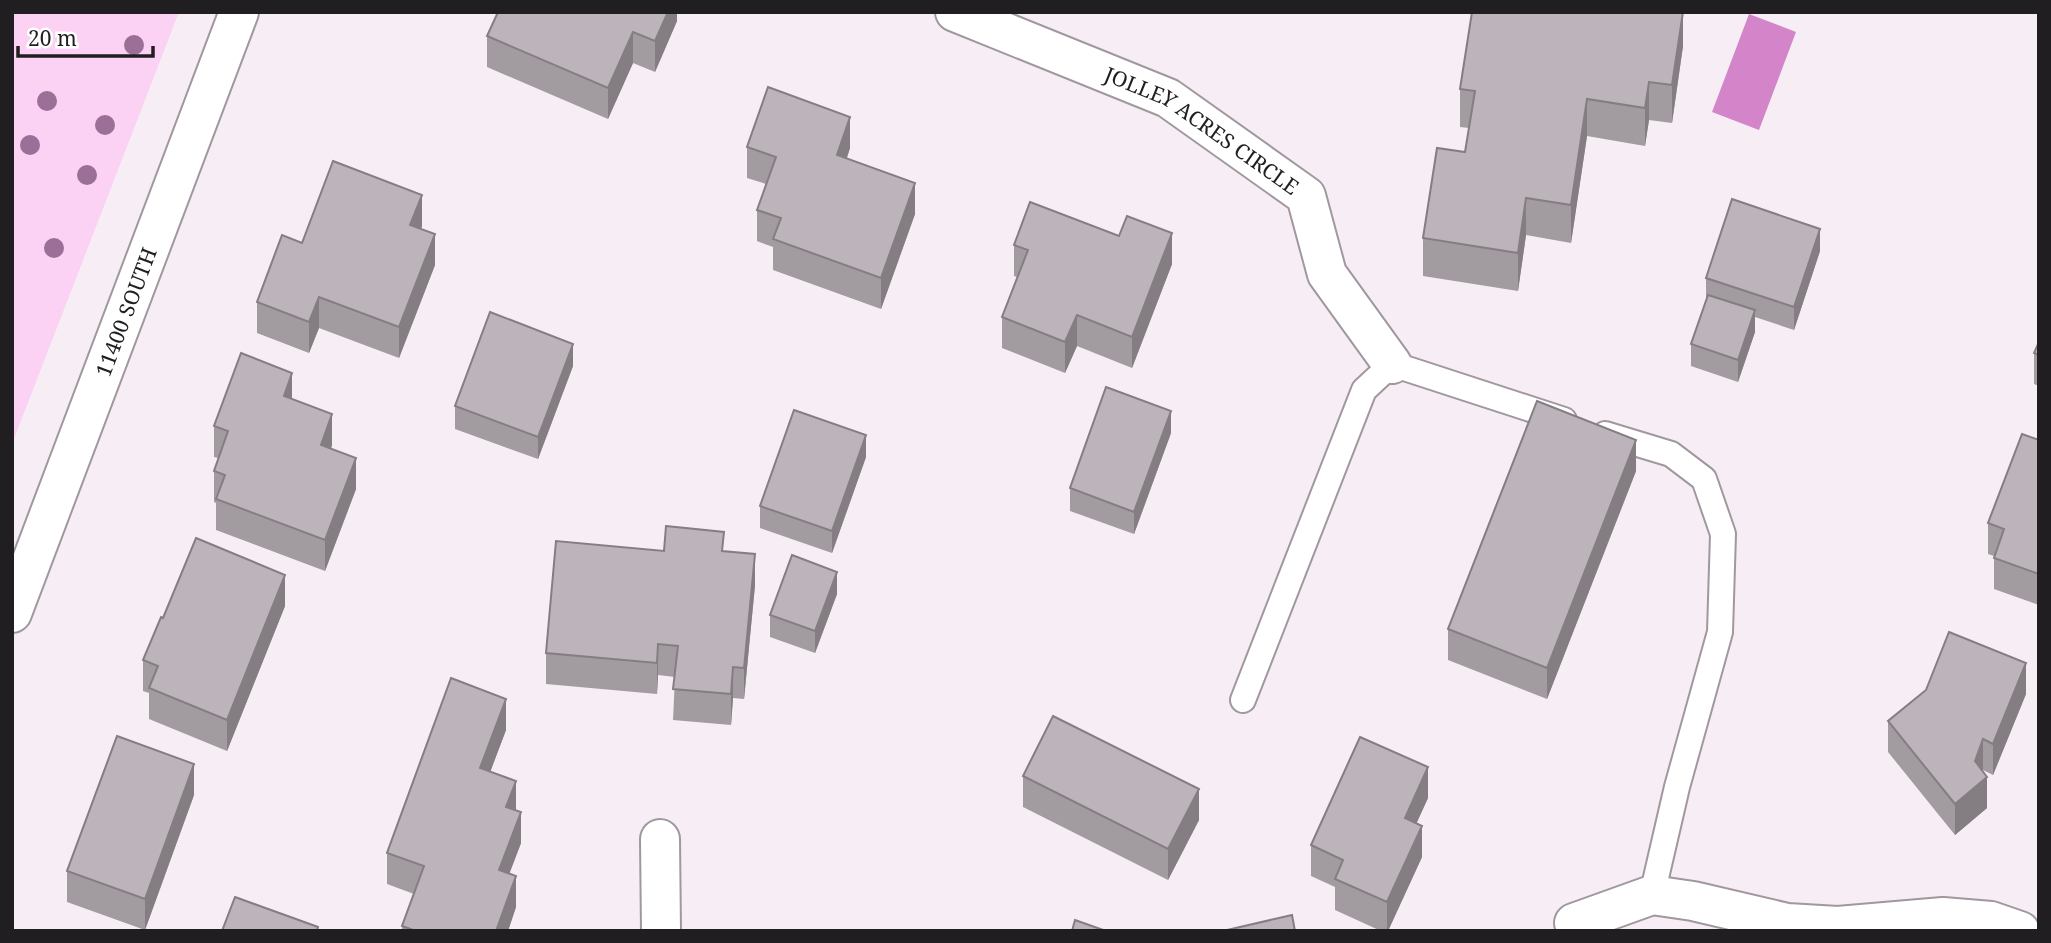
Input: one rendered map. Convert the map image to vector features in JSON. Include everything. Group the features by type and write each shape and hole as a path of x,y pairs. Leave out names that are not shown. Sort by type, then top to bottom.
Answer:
{"street":[{"name":"11400 SOUTH","path":"12,613 239,12"},
{"name":"JOLLEY ACRES CIRCLE","path":"955,12 1168,98 1306,197 1327,274 1392,364"},
{"path":"660,839 661,931"},
{"path":"1574,923 1652,895 1693,901 1787,923 1838,926 1943,917 1991,921 2020,931"}],"lane":[{"path":"1242,700 1364,390 1392,364 1671,454 1704,478 1723,534 1720,632 1677,787 1652,895"}],"shaded area":[{"path":"12,12 179,12 12,444"},
{"path":"1749,14 1796,32 1759,130 1712,112"}],"building":[{"path":"498,12 668,12 655,41 633,32 608,88 487,36"},
{"path":"1472,12 1683,12 1672,85 1649,82 1645,108 1587,99 1571,205 1526,198 1518,253 1423,238 1437,148 1465,152 1475,91 1460,89"},
{"path":"768,87 850,117 837,155 915,183 881,278 773,239 781,218 757,210 776,157 747,147"},
{"path":"333,161 422,195 410,225 435,234 399,327 319,297 309,322 257,302 282,235 302,243"},
{"path":"1732,199 1820,229 1794,307 1706,278"},
{"path":"1030,202 1119,236 1127,216 1172,233 1132,337 1077,315 1065,342 1002,317 1028,250 1014,245"},
{"path":"1708,295 1755,310 1738,360 1691,344"},
{"path":"490,312 573,344 538,437 455,406"},
{"path":"2039,342 2039,355 2034,353"},
{"path":"241,353 292,373 284,396 332,414 321,445 356,458 325,540 216,499 225,475 214,471 228,431 214,426"},
{"path":"1106,387 1171,411 1134,512 1070,488"},
{"path":"1537,401 1636,440 1547,668 1448,629"},
{"path":"794,410 866,435 832,531 760,506"},
{"path":"2022,434 2039,440 2039,574 1994,558 2004,529 1988,523"},
{"path":"666,526 724,532 722,551 755,554 744,668 733,667 731,694 673,689 678,646 658,644 657,663 546,653 556,541 664,551"},
{"path":"196,538 285,575 227,720 149,688 158,666 143,660"},
{"path":"792,555 837,572 815,631 770,615"},
{"path":"1949,632 2026,663 1993,744 1983,739 1975,761 1987,777 1955,804 1888,721 1926,690"},
{"path":"451,678 506,699 480,768 516,781 506,807 521,812 499,870 516,876 496,931 416,931 402,926 424,866 387,853"},
{"path":"1053,716 1199,789 1168,849 1023,776"},
{"path":"117,736 194,764 145,899 67,871"},
{"path":"1360,737 1428,767 1405,818 1422,826 1387,902 1335,879 1343,860 1311,845"},
{"path":"235,897 318,927 317,931 222,931"},
{"path":"1292,915 1295,931 1227,930"},
{"path":"1075,920 1106,931 1072,931"}]}
